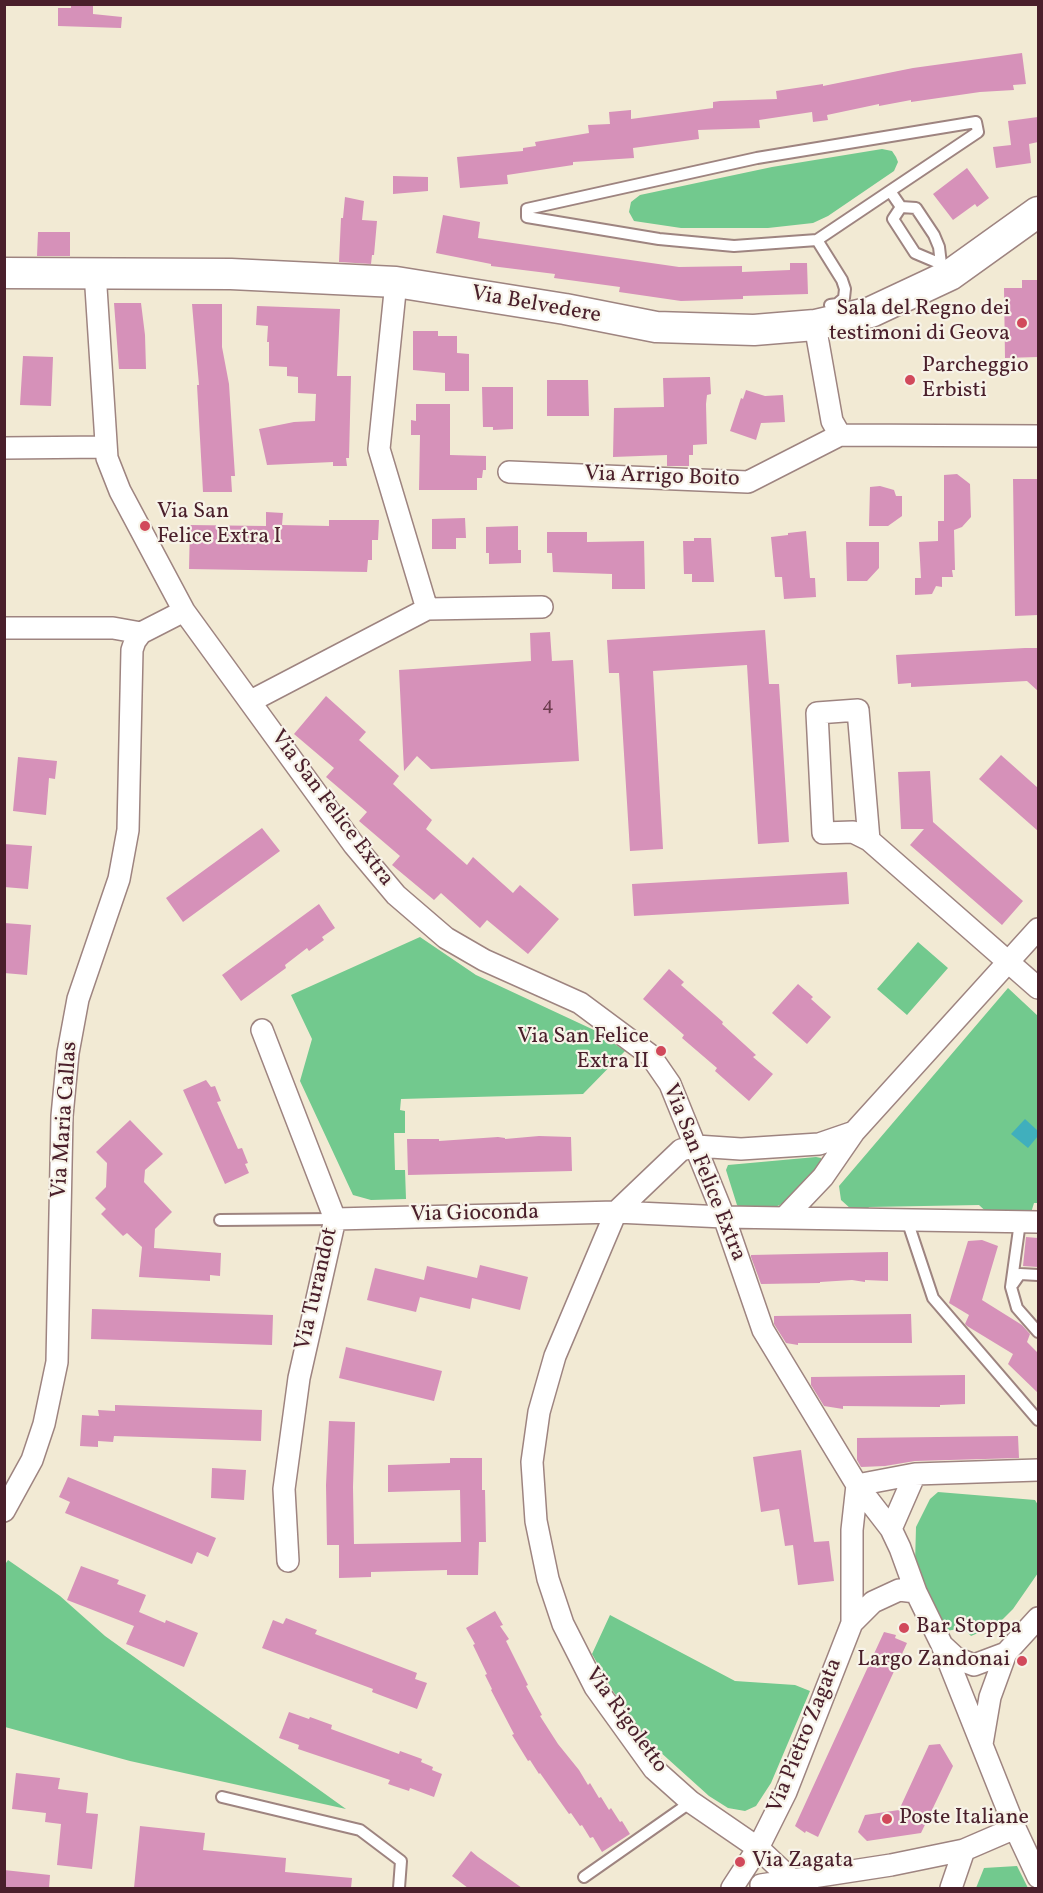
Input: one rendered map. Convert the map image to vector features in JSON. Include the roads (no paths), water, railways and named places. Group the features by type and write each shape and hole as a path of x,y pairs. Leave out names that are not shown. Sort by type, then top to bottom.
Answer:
{"street":[{"name":"Via Belvedere","path":"4,273 231,274 396,282 564,309 656,327 754,330 823,316 871,312 1038,212"},
{"name":"Via San Felice Extra","path":"95,272 107,458 120,491 184,611 354,845 396,895 446,938 484,960 580,1003 650,1055 672,1089 696,1146 724,1217 763,1330 857,1485 891,1529 900,1548 916,1592 942,1645 1015,1828 1038,1877"},
{"path":"396,282 379,449 427,609"},
{"path":"823,316 832,421 840,435"},
{"name":"Via Arrigo Boito","path":"509,472 747,482 840,435 1038,436"},
{"path":"4,448 106,447"},
{"path":"251,701 427,609 542,607"},
{"path":"4,628 113,628 141,633 184,611"},
{"name":"Via Maria Callas","path":"4,1511 32,1460 44,1424 57,1362 62,1116 68,1053 78,999 119,879 128,830 132,650 141,633"},
{"path":"869,840 858,710 817,713 823,833 853,832 869,840 1038,988"},
{"path":"784,1218 823,1177 854,1132 1038,929"},
{"name":"Via Turandot","path":"262,1030 335,1219 299,1378 284,1489 288,1561"},
{"path":"616,1212 681,1150 696,1146 741,1149 819,1144 854,1132"},
{"name":"Via Gioconda","path":"335,1219 616,1212 724,1217 1029,1222"},
{"name":"Via Rigoletto","path":"616,1212 555,1356 538,1412 532,1462 536,1521 548,1580 563,1624 595,1687 654,1769 691,1802 758,1848"},
{"path":"857,1485 915,1474 1038,1470"},
{"path":"891,1529 915,1474"},
{"name":"Via Pietro Zagata","path":"732,1888 758,1848 786,1792 852,1623 852,1530 857,1485"},
{"name":"Via Pietro Zagata","path":"852,1623 873,1602 899,1590 916,1592"},
{"path":"982,1745 990,1697 1006,1653 1038,1618"},
{"path":"942,1645 956,1658 974,1665 1006,1653"},
{"path":"758,1848 760,1887 964,1850 1015,1828"},
{"path":"758,1848 792,1880"},
{"path":"951,1888 964,1850"}],"lane":[{"path":"975,122 978,132 895,199 817,240 734,246 659,239 527,217 527,209 757,158 975,122"},
{"path":"895,199 893,219 915,253 946,269"},
{"path":"895,199 916,208 934,234 946,269"},
{"path":"817,240 842,280 845,289 844,298 823,316"},
{"path":"220,1220 335,1219"},
{"path":"907,1220 933,1298 1038,1420"},
{"path":"1029,1222 1011,1287 1017,1308 1038,1332"},
{"path":"1011,1287 1020,1274 1038,1275"},
{"path":"222,1797 360,1830 401,1861 399,1888"},
{"path":"584,1877 691,1802"}],"water":[{"path":"1025,1119 1038,1131 1038,1136 1028,1148 1011,1134"}],"place":[{"name":"Sala del Regno dei testimoni di Geova","path":"1022,323"},
{"name":"Parcheggio Erbisti","path":"910,380"},
{"name":"Via San Felice Extra I","path":"145,526"},
{"name":"Via San Felice Extra II","path":"661,1051"},
{"name":"Bar Stoppa","path":"904,1628"},
{"name":"Largo Zandonai","path":"1022,1661"},
{"name":"Poste Italiane","path":"887,1819"},
{"name":"Via Zagata","path":"740,1862"}]}
